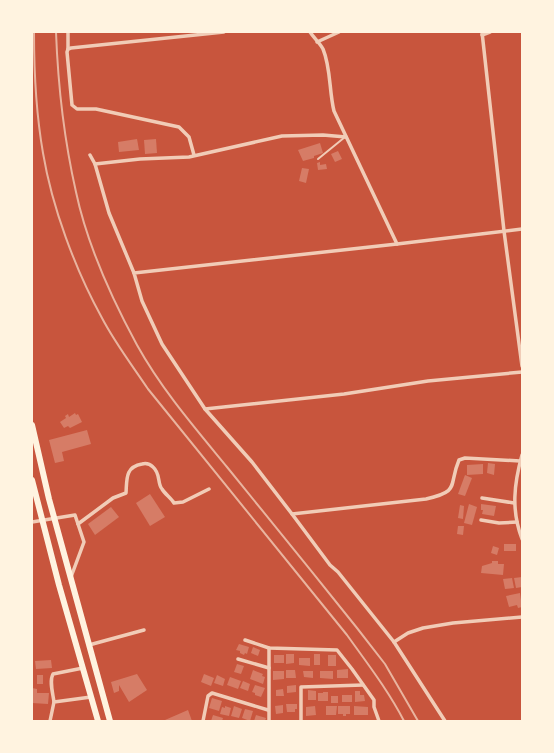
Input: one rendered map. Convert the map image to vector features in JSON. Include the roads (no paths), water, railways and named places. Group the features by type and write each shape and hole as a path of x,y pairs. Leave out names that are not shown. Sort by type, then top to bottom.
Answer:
{"highway":[{"path":"32,424 49,499 110,721"},
{"path":"32,480 98,721"}],"street":[{"path":"68,32 67,52 72,105 77,109 96,109 179,127 189,137 194,155"},
{"path":"68,49 224,32"},
{"path":"310,32 322,48 327,60 332,104 397,244"},
{"path":"317,42 339,32"},
{"path":"490,32 482,34 504,232 522,366"},
{"path":"95,164 140,159 177,158 282,136 323,135 346,137"},
{"path":"90,155 95,164 109,214 134,272 142,302 162,344 205,409 252,462 330,565 338,572 394,642 445,721"},
{"path":"134,272 522,229"},
{"path":"517,328 522,327"},
{"path":"205,409 344,394 428,381 522,372"},
{"path":"522,454 514,503 522,539"},
{"path":"292,514 426,499 439,496 448,492 452,488 459,460 465,458 520,461"},
{"path":"78,524 113,498 126,493 128,472 132,468 139,465 147,463 153,466 159,474 161,489 174,503 184,502 209,490"},
{"path":"482,498 514,503"},
{"path":"32,522 75,515 84,542 71,579"},
{"path":"481,520 499,523 517,522"},
{"path":"394,642 408,633 423,628 453,623 522,617"},
{"path":"89,645 144,630"},
{"path":"245,640 269,648 337,650 374,700 374,707 379,721"},
{"path":"269,648 269,721"},
{"path":"238,659 269,668"},
{"path":"50,721 54,702 51,681 53,674 83,668"},
{"path":"301,721 302,687 363,685"},
{"path":"203,721 208,696 212,693 268,710"},
{"path":"54,702 91,697"}],"lane":[{"path":"318,159 346,137"}],"railway":[{"path":"34,32 37,108 47,174 52,195 74,258 102,318 118,345 148,389 347,635 370,666 404,721"},
{"path":"56,32 58,72 65,132 81,212 101,271 137,345 157,378 179,408 385,664 418,721"}]}
